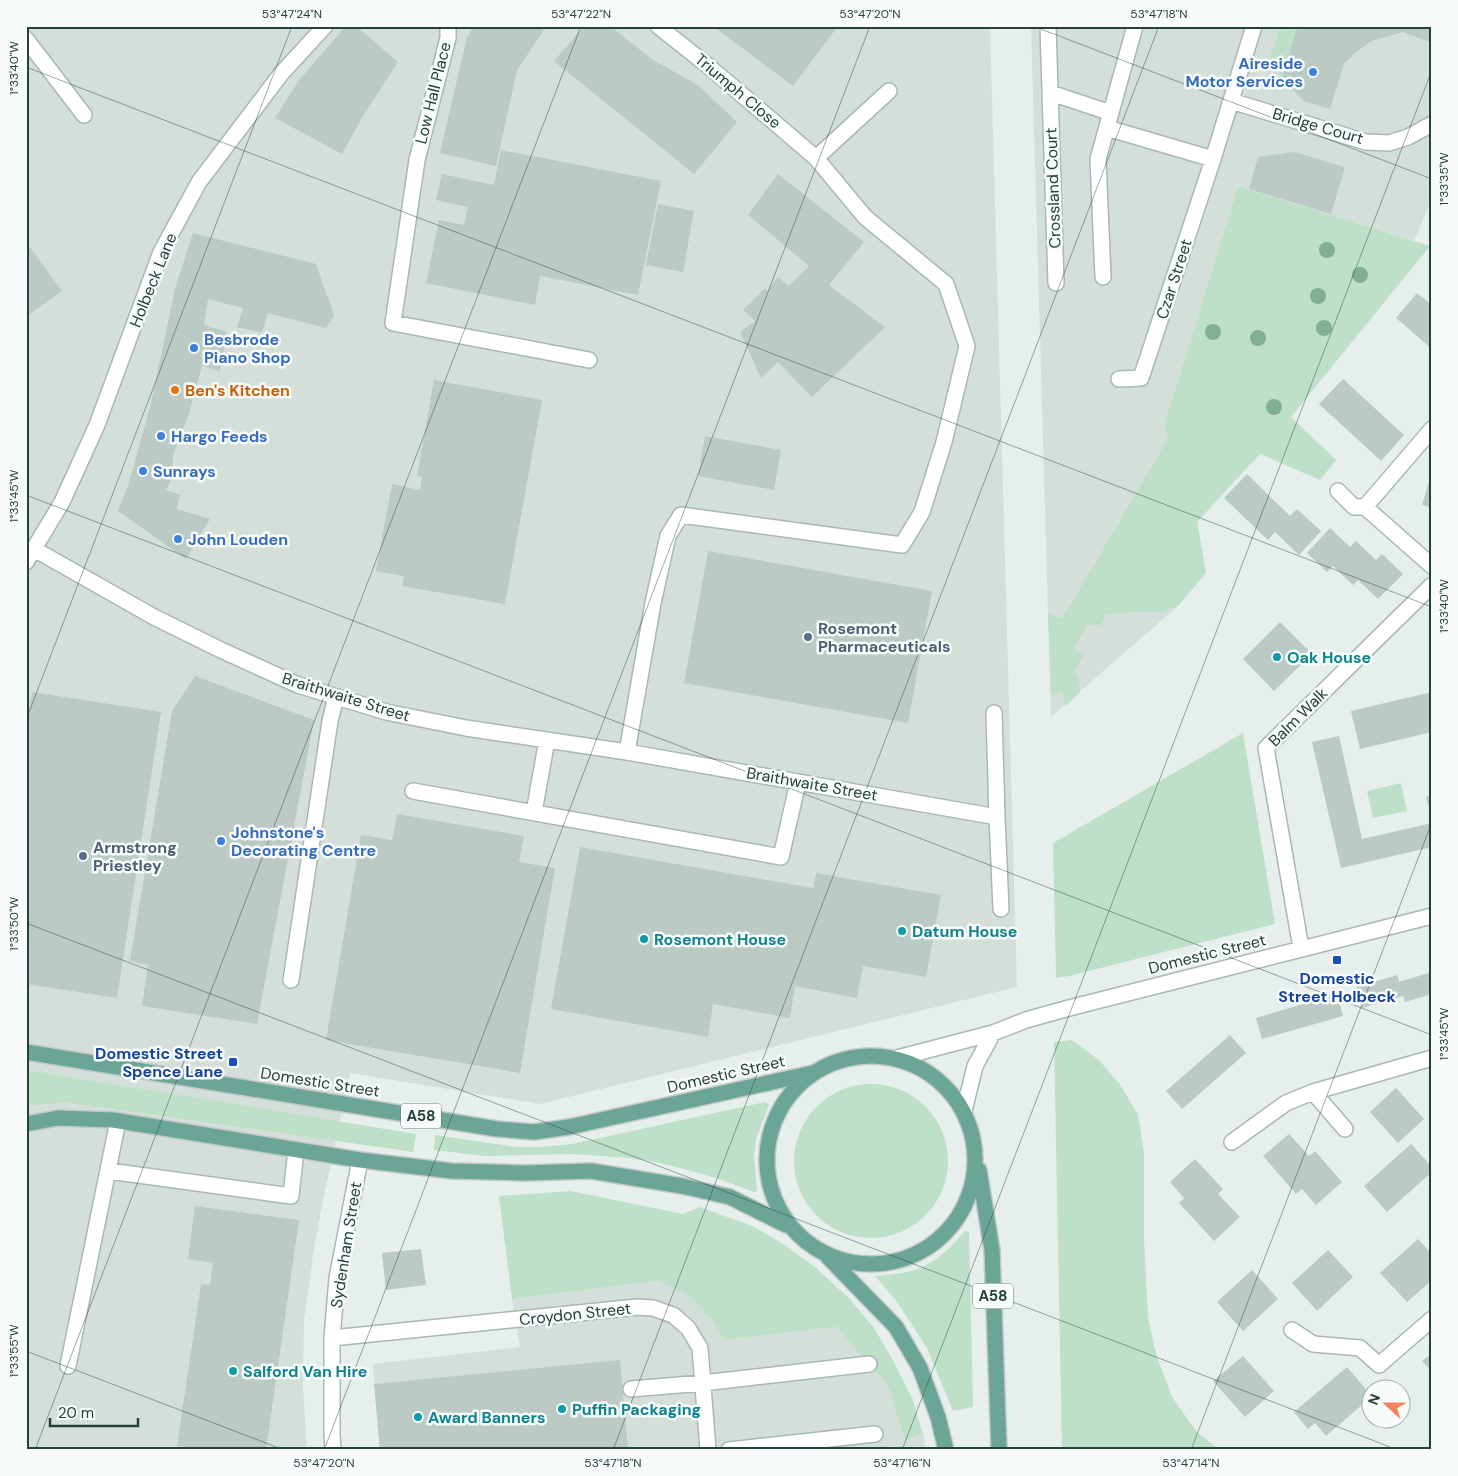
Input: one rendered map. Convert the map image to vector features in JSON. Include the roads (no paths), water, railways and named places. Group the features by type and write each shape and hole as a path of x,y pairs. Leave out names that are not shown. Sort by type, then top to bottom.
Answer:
{"main road":[{"name":"Domestic Street","path":"26,1052 488,1127 534,1132 569,1127 813,1073"},
{"name":"A58","path":"974,1144 975,1176 965,1206 947,1233 922,1252 892,1263 860,1265 827,1256 798,1236 786,1225 768,1180 767,1149 774,1119 790,1093 813,1073 839,1060 868,1055 897,1058 924,1070 947,1088 964,1111 974,1144 992,1250 999,1450"},
{"path":"26,1124 58,1118 118,1121 360,1160 452,1171 524,1173 591,1171 682,1186 730,1197 786,1225"},
{"path":"827,1256 896,1327 920,1368 938,1417 946,1450"}],"street":[{"name":"Holbeck Lane","path":"30,556 62,502 93,434 161,252 199,182 281,74 325,26"},
{"name":"Low Hall Place","path":"448,26 448,38 417,160 393,323 589,360"},
{"name":"Triumph Close","path":"627,752 652,603 668,536 681,515 902,545 922,512 944,442 967,346 946,284 865,217 816,158 658,26"},
{"name":"Crossland Court","path":"1048,26 1056,283"},
{"path":"1103,277 1098,159 1135,26"},
{"name":"Czar Street","path":"1119,379 1141,378 1213,159 1254,26"},
{"path":"26,39 84,115"},
{"path":"816,158 889,91"},
{"path":"1051,94 1111,113"},
{"name":"Bridge Court","path":"1231,101 1366,142 1389,143 1408,137 1432,124"},
{"path":"1107,128 1213,159"},
{"path":"1365,507 1432,429"},
{"path":"1338,491 1354,506 1365,507 1432,566"},
{"name":"Braithwaite Street","path":"30,556 221,650 298,685 386,712 466,728 627,752 996,817"},
{"name":"Balm Walk","path":"1301,948 1266,748 1432,585"},
{"path":"291,980 330,721 336,697"},
{"path":"994,713 996,817 1001,909"},
{"path":"534,812 547,740"},
{"path":"413,790 781,857 798,782"},
{"name":"Domestic Street","path":"897,1058 993,1033 1026,1020 1069,1008 1432,916"},
{"path":"964,1111 975,1066 993,1033"},
{"path":"1232,1142 1286,1103 1313,1092 1432,1058"},
{"path":"1313,1092 1345,1129"},
{"path":"68,1366 118,1121"},
{"path":"109,1171 291,1196 296,1150"},
{"name":"Sydenham Street","path":"333,1450 332,1338 337,1278 360,1160"},
{"name":"Croydon Street","path":"332,1338 637,1307 653,1308 673,1315 688,1328 700,1348 708,1450"},
{"path":"1292,1330 1314,1344 1360,1348 1378,1365 1432,1319"},
{"path":"631,1389 703,1383 868,1364"},
{"path":"729,1450 875,1434"}],"place":[{"name":"Aireside Motor Services","path":"1313,72"},
{"name":"Besbrode Piano Shop","path":"194,348"},
{"name":"Ben's Kitchen","path":"175,390"},
{"name":"Hargo Feeds","path":"161,436"},
{"name":"Sunrays","path":"143,471"},
{"name":"John Louden","path":"178,539"},
{"name":"Rosemont Pharmaceuticals","path":"808,637"},
{"name":"Oak House","path":"1277,657"},
{"name":"Johnstone's Decorating Centre","path":"221,841"},
{"name":"Armstrong Priestley","path":"83,856"},
{"name":"Datum House","path":"902,931"},
{"name":"Rosemont House","path":"644,939"},
{"name":"Domestic Street Holbeck","path":"1337,960"},
{"name":"Domestic Street Spence Lane","path":"233,1062"},
{"name":"Salford Van Hire","path":"233,1371"},
{"name":"Puffin Packaging","path":"562,1409"},
{"name":"Award Banners","path":"418,1417"}]}
